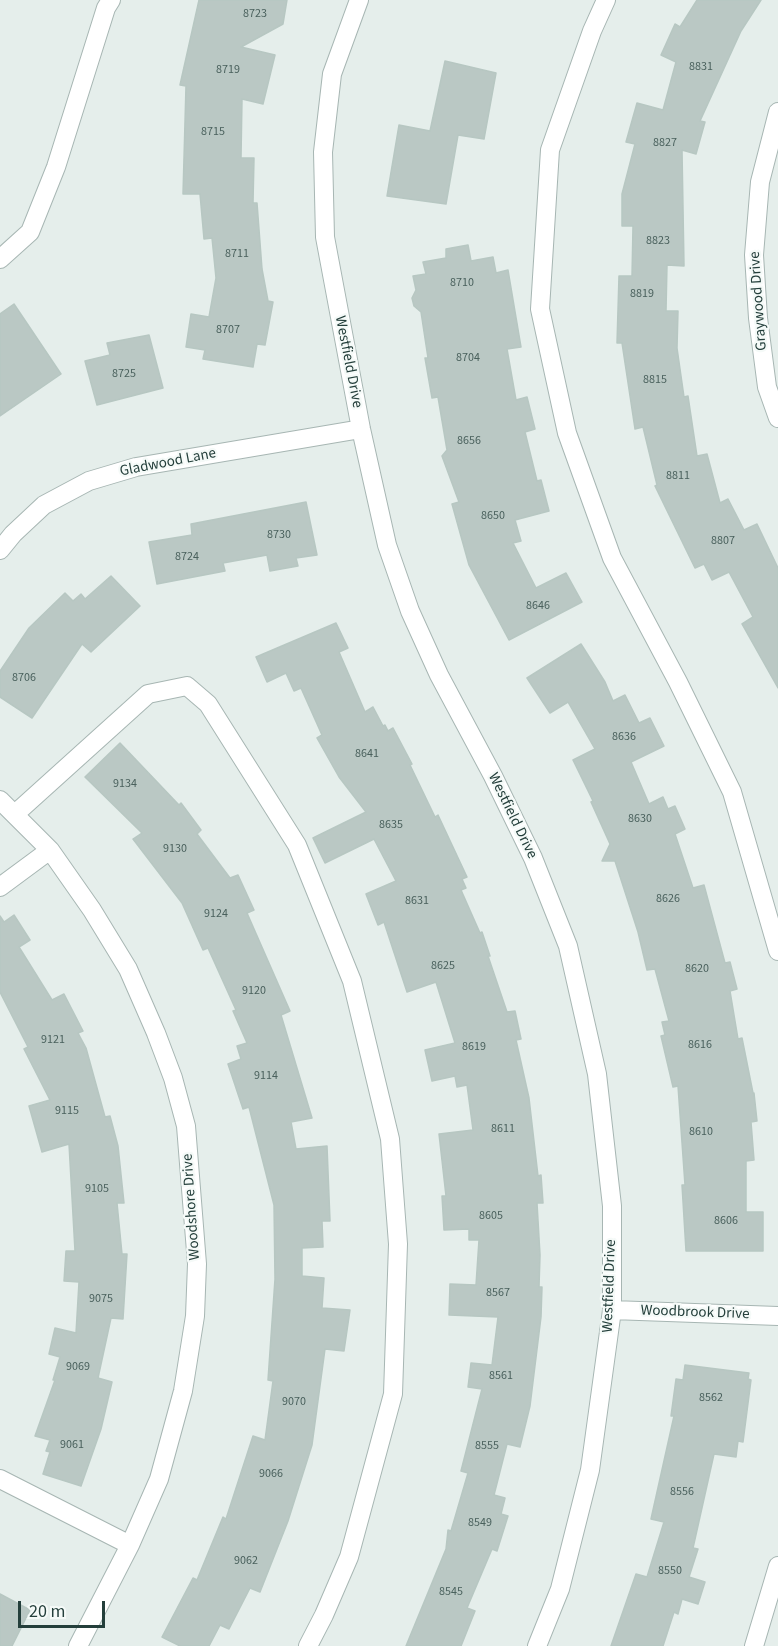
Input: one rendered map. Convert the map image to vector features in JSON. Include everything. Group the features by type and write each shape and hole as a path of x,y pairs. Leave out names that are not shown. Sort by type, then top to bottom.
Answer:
{"street":[{"path":"0,259 30,232 56,167 106,8 111,0"},
{"name":"Westfield Drive","path":"359,0 332,74 323,152 325,237 361,429 387,545 410,611 439,675 493,776 533,858 568,946 598,1085 612,1206 612,1310 590,1470 560,1588 537,1646"},
{"path":"606,0 592,32 550,150 540,309 567,433 612,558 678,682 732,792 778,951"},
{"name":"Graywood Drive","path":"778,112 760,182 754,255 758,318 767,387 778,418"},
{"name":"Gladwood Lane","path":"0,550 13,534 44,506 89,481 136,467 361,429"},
{"path":"15,814 148,694 187,686 208,704 297,845 352,981 390,1139 398,1244 393,1394 349,1557 308,1646"},
{"name":"Woodshore Drive","path":"0,800 50,850 92,910 128,969 170,1069 186,1126 197,1264 195,1317 183,1391 159,1479 130,1545 78,1646"},
{"path":"0,887 50,850"},
{"name":"Woodbrook Drive","path":"612,1310 778,1316"},
{"path":"0,1479 130,1545"},
{"path":"754,1646 778,1566"}],"building":[{"path":"199,0 287,0 283,24 241,47 275,55 263,104 242,99 241,158 254,158 253,203 257,203 262,269 268,301 273,302 265,345 257,344 253,367 203,359 205,350 186,347 191,314 209,317 216,278 212,238 204,239 200,194 183,194 186,86 180,85"},
{"path":"697,0 761,0 741,31 700,121 705,122 696,154 682,150 684,266 667,265 666,311 678,311 677,348 684,397 688,396 697,456 707,454 720,503 728,499 744,530 757,524 778,568 778,688 742,624 753,617 729,572 712,580 704,564 695,568 655,486 657,485 643,427 635,429 622,343 617,343 619,276 632,276 633,226 622,226 622,194 635,144 626,142 637,103 663,110 676,62 661,55 675,24 680,27"},
{"path":"445,61 496,73 484,139 458,135 446,204 387,196 399,125 430,131"},
{"path":"468,245 471,261 493,257 496,273 508,270 521,347 507,349 516,400 527,397 535,429 525,432 537,481 541,480 549,511 515,520 521,541 513,543 536,588 566,573 582,602 509,640 469,565 452,504 459,502 442,456 447,450 438,397 432,398 425,358 428,358 421,312 414,306 412,298 416,290 413,276 426,274 423,262 446,258 446,249"},
{"path":"14,304 61,374 0,416 0,314"},
{"path":"149,335 163,388 97,405 85,361 110,355 107,343"},
{"path":"306,502 317,555 296,558 298,566 270,571 267,555 223,563 225,571 157,584 149,542 192,535 191,524"},
{"path":"111,576 140,606 91,652 82,644 32,718 0,697 0,671 29,628 65,593 73,601 81,594 85,599"},
{"path":"336,623 348,648 339,652 365,712 373,707 383,726 385,725 388,731 393,728 412,764 410,765 435,817 438,815 467,877 462,879 466,888 461,890 480,933 482,932 507,1012 515,1011 521,1039 516,1040 529,1098 538,1176 541,1175 543,1203 537,1203 539,1287 542,1287 541,1317 530,1406 520,1447 507,1444 494,1495 505,1498 501,1514 508,1516 497,1551 492,1549 467,1608 475,1611 461,1646 406,1646 446,1549 448,1530 451,1531 468,1473 461,1471 482,1389 468,1387 471,1363 492,1365 498,1317 449,1315 450,1284 476,1285 479,1240 469,1240 469,1229 444,1230 442,1196 446,1196 439,1134 473,1130 467,1085 457,1087 455,1076 432,1081 425,1050 455,1043 436,982 407,992 384,922 378,925 366,894 396,881 374,839 325,863 313,838 366,812 339,777 317,738 322,735 301,688 294,691 286,673 267,682 256,657"},
{"path":"581,644 605,682 613,701 625,695 639,723 650,718 664,746 631,762 649,804 663,797 668,809 675,806 685,829 675,834 693,888 704,885 725,963 730,962 737,989 730,991 738,1039 742,1038 754,1093 757,1121 751,1122 754,1160 746,1161 746,1212 763,1212 763,1251 686,1251 682,1185 685,1185 678,1086 673,1087 661,1036 665,1035 662,1022 669,1021 655,969 647,970 638,932 615,861 602,861 610,844 573,760 595,749 568,702 550,713 527,678"},
{"path":"120,743 179,805 181,803 201,830 197,834 230,878 238,875 254,910 247,913 290,1011 281,1015 312,1118 291,1122 296,1149 327,1146 330,1221 322,1221 323,1247 302,1248 302,1276 324,1278 322,1308 350,1310 344,1351 325,1349 312,1445 288,1521 260,1592 250,1588 229,1629 220,1625 209,1646 180,1646 162,1637 193,1578 197,1580 223,1517 226,1519 253,1436 265,1440 273,1381 268,1380 275,1279 274,1205 249,1107 243,1109 228,1064 241,1059 237,1046 247,1043 233,1011 236,1010 208,948 203,950 182,903 133,839 142,833 85,777"},
{"path":"14,915 30,940 19,947 52,1000 64,994 83,1031 78,1033 86,1048 105,1117 110,1116 118,1146 124,1203 117,1203 122,1254 127,1254 123,1319 111,1318 98,1378 112,1382 101,1429 81,1486 43,1474 50,1452 46,1451 50,1440 35,1436 55,1380 53,1380 60,1357 49,1354 55,1328 76,1333 79,1282 64,1281 66,1251 75,1251 69,1144 42,1152 29,1106 50,1100 24,1049 28,1047 0,992 0,916 4,922"},
{"path":"685,1365 749,1373 748,1379 751,1380 743,1442 738,1441 736,1457 714,1454 693,1548 698,1549 689,1577 705,1582 698,1604 682,1599 678,1614 674,1612 663,1646 611,1646 636,1574 647,1577 664,1522 651,1519 674,1416 671,1416 676,1379 683,1380"},
{"path":"0,1594 30,1610 12,1646 0,1646"}]}
